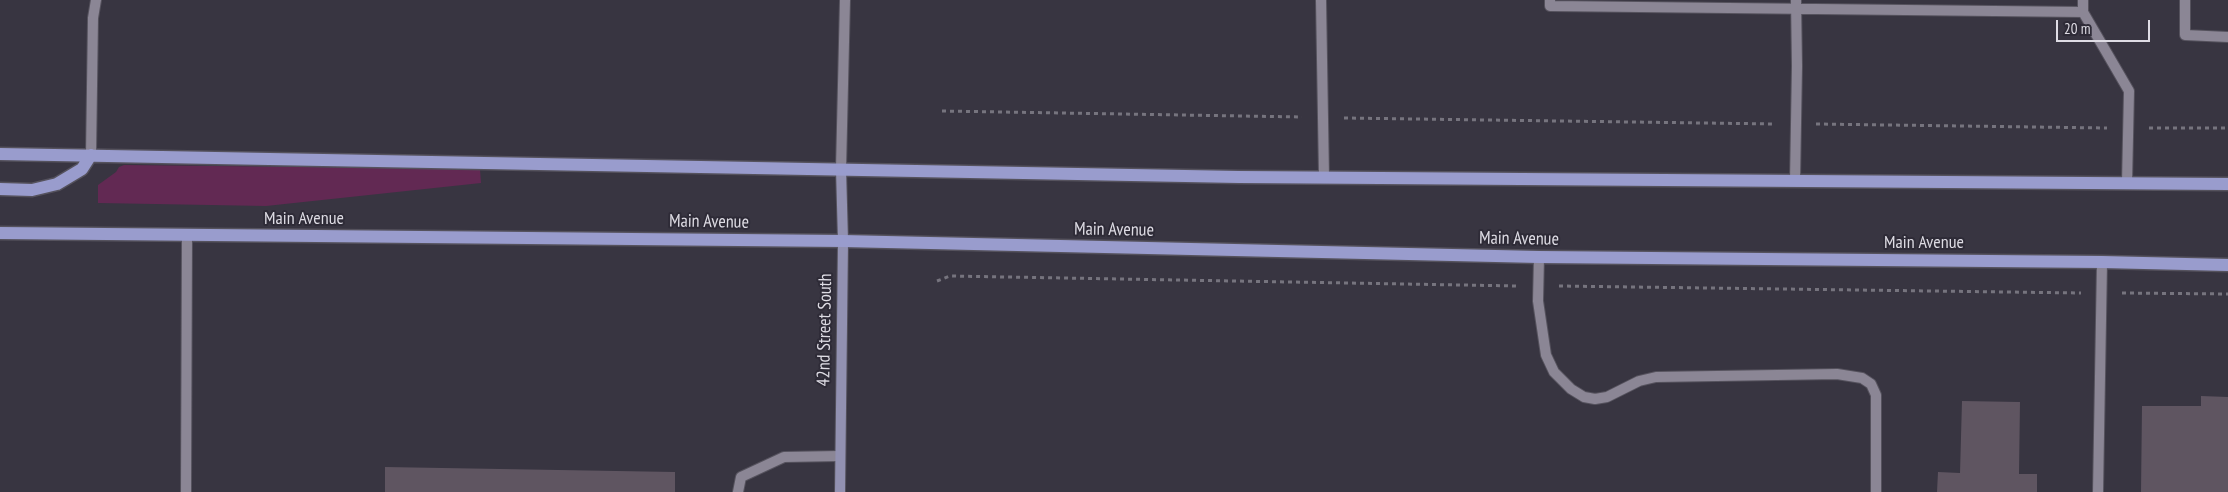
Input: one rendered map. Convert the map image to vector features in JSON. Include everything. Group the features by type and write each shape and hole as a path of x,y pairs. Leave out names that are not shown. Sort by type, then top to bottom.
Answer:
{"main road":[{"path":"0,154 1324,177 2228,184"},
{"path":"0,189 32,190 57,184 82,169 91,155"},
{"name":"42nd Street South","path":"840,492 843,241 841,169"},
{"name":"Main Avenue","path":"0,232 843,241 1539,257 2102,262 2228,265"}],"lane":[{"path":"91,155 93,18 96,0"},
{"path":"841,169 844,111 845,0"},
{"path":"1321,0 1324,177"},
{"path":"1550,0 1550,6 1796,4 2083,12"},
{"path":"2083,0 2083,12 2129,91 2127,183"},
{"path":"2185,0 2185,35 2228,37"},
{"path":"1794,181 1796,4"},
{"path":"186,235 186,492"},
{"path":"1539,257 1538,286 1541,332 1546,355 1554,372 1571,389 1584,397 1595,399 1607,397 1639,381 1656,377 1837,374 1862,378 1871,384 1876,394 1876,492"},
{"path":"2098,492 2102,262"},
{"path":"738,492 741,477 784,457 840,456"}],"path":[{"path":"942,111 1324,118 2228,128"},
{"path":"937,281 950,276 1538,286 2228,294"}],"shaded area":[{"path":"124,165 480,169 481,183 266,206 98,203 98,185"}],"building":[{"path":"2201,396 2228,397 2228,492 2141,492 2142,406 2201,406"},
{"path":"1962,401 2020,402 2019,474 2037,474 2037,492 1937,492 1938,472 1960,473"},
{"path":"385,467 675,472 675,492 385,492"}]}
